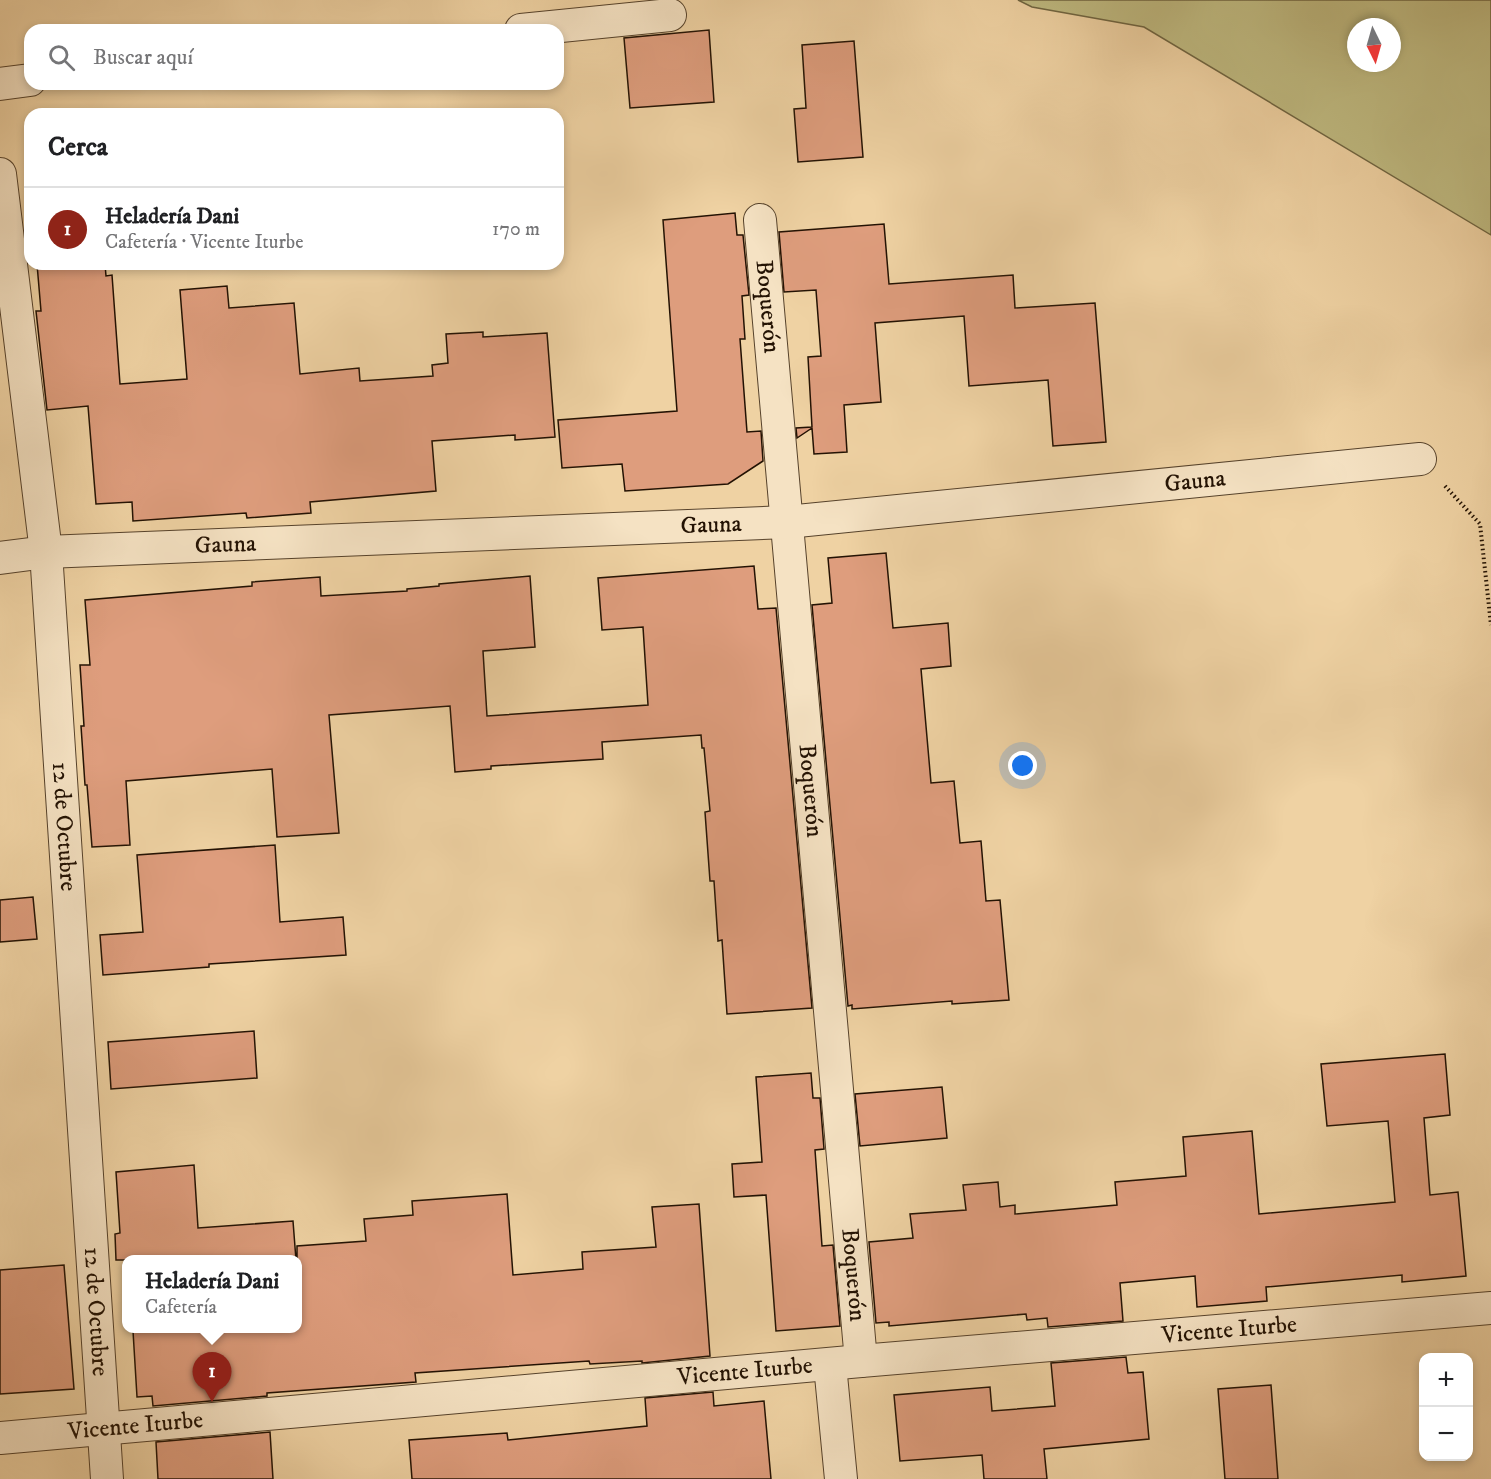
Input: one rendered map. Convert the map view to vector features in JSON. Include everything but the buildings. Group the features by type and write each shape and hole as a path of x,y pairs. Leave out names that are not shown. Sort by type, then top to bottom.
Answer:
{"street":[{"path":"564,26 670,15"},
{"path":"0,84 24,81"},
{"name":"12 de Octubre","path":"0,174 46,552 107,1479"},
{"name":"Boquerón","path":"760,220 861,1362"},
{"name":"Gauna","path":"0,558 46,552 787,522 1420,459"},
{"name":"Vicente Iturbe","path":"0,1438 1491,1308"},
{"path":"830,1365 842,1479"}],"path":[{"path":"1420,459 1480,524 1491,625"}],"shaded area":[{"path":"1018,0 1491,0 1491,235 1144,27 1032,7"}],"place":[{"name":"Heladería Dani","path":"212,1402"}]}
